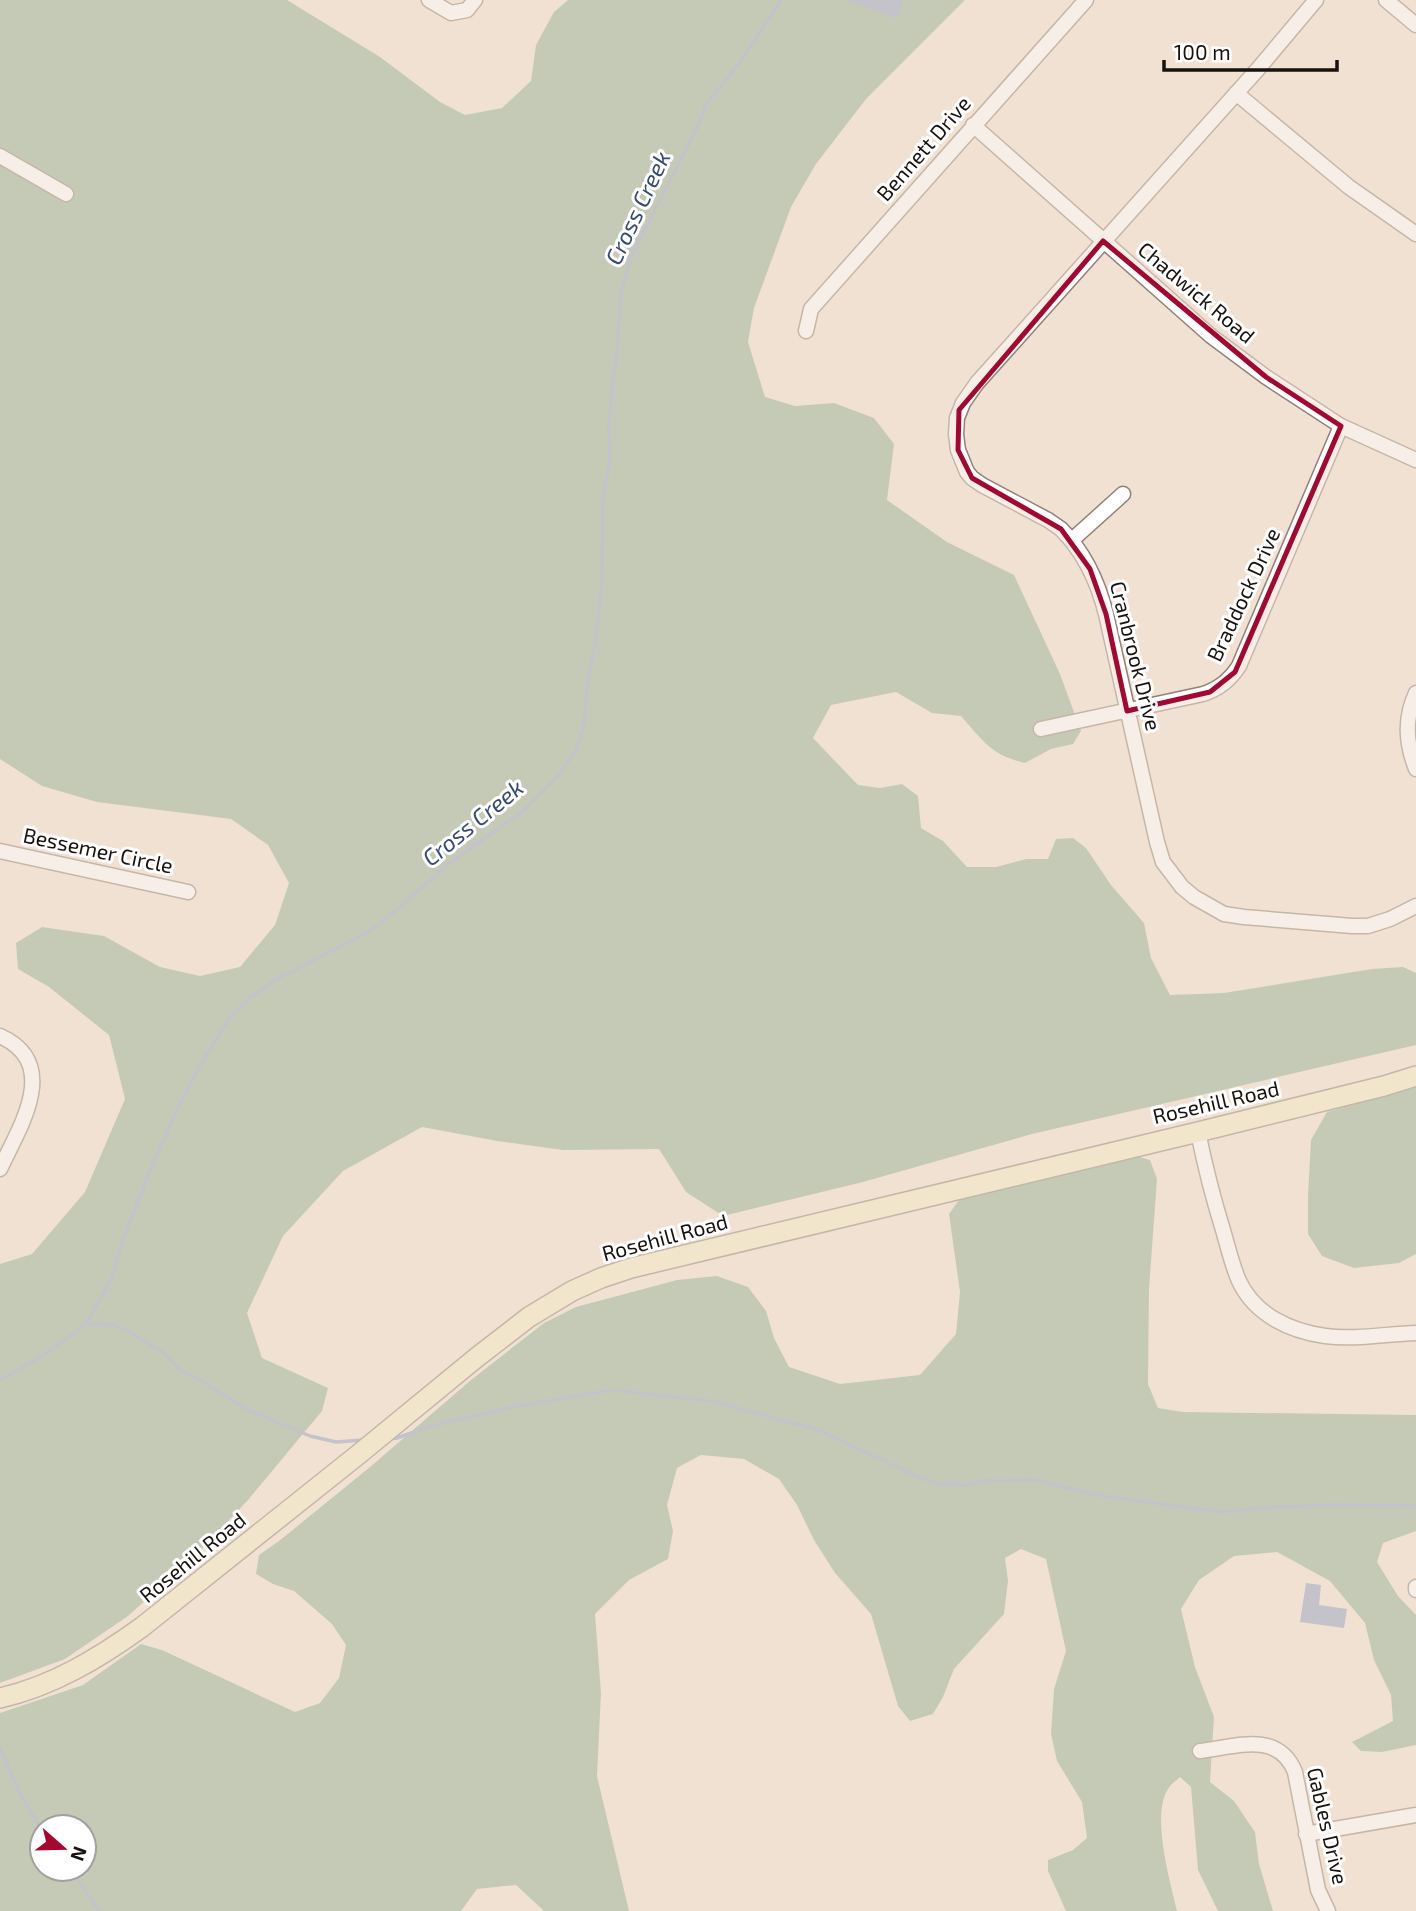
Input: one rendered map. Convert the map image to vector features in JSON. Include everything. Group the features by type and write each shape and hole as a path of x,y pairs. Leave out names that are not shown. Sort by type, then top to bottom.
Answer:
{"main road":[{"name":"Rosehill Road","path":"0,1698 68,1674 116,1646 529,1317 572,1291 601,1278 631,1268 1198,1132 1416,1076"}],"street":[{"path":"429,0 452,13 467,10 475,0"},
{"name":"Bennett Drive","path":"806,331 811,309 1086,0"},
{"name":"Cranbrook Drive","path":"1316,0 977,383 960,410 956,434 960,457 972,478 1061,529 1072,540 1090,569 1102,598 1163,862 1171,875 1194,897 1224,914 1244,917 1352,926 1375,924 1416,906"},
{"path":"1386,0 1416,25"},
{"path":"1236,93 1349,187 1416,234"},
{"name":"Chadwick Road","path":"973,125 1211,337 1341,426 1416,460"},
{"path":"0,156 66,194"},
{"name":"Braddock Drive","path":"1041,729 1210,692 1224,684 1240,666 1341,426"},
{"path":"1072,540 1123,494"},
{"path":"1416,693 1409,715 1407,739 1416,769"},
{"name":"Bessemer Circle","path":"0,851 188,892"},
{"path":"0,1037 16,1046 26,1058 32,1073 33,1089 30,1104 0,1169"},
{"path":"1198,1132 1207,1179 1240,1282 1251,1300 1266,1314 1280,1324 1328,1336 1416,1333"},
{"name":"Gables Drive","path":"1200,1751 1258,1744 1281,1751 1292,1762 1318,1889 1328,1911"},
{"path":"1306,1834 1416,1815"}],"highlighted area":[{"path":"1103,241 1266,377 1341,426 1235,672 1210,692 1127,711 1106,614 1090,569 1061,529 972,478 958,450 959,410"}],"green space":[{"path":"0,0 287,0 380,57 440,102 465,115 502,108 531,81 536,45 554,12 568,0 965,0 866,99 816,164 791,207 754,308 748,342 765,397 795,406 834,403 874,418 894,444 887,500 947,542 1014,575 1060,674 1081,731 1073,744 1051,749 1025,763 996,751 982,740 961,716 932,713 896,692 831,705 813,738 858,785 880,788 902,784 918,796 921,828 943,841 967,867 996,867 1026,859 1048,859 1056,839 1073,838 1086,848 1111,885 1144,923 1151,958 1170,995 1224,993 1372,969 1403,967 1416,973 1416,1045 1032,1134 863,1182 723,1216 686,1192 659,1149 563,1150 422,1127 343,1171 283,1236 247,1313 262,1358 328,1388 322,1411 248,1500 198,1553 128,1616 65,1659 0,1683 0,1264 32,1254 85,1192 125,1099 109,1035 49,987 18,969 16,943 42,927 104,936 160,967 200,976 240,967 275,925 289,883 268,845 231,819 97,802 42,786 0,759"},
{"path":"1416,1085 1416,1254 1399,1263 1354,1268 1322,1256 1308,1234 1311,1140 1327,1112"},
{"path":"1132,1155 1150,1160 1157,1179 1149,1289 1148,1384 1158,1408 1183,1412 1416,1415 1416,1531 1383,1543 1377,1562 1398,1596 1416,1615 1416,1745 1382,1752 1361,1751 1352,1742 1393,1721 1391,1695 1374,1660 1365,1623 1330,1581 1277,1552 1234,1556 1199,1580 1181,1609 1195,1667 1214,1717 1210,1782 1234,1801 1255,1832 1259,1864 1273,1911 1218,1911 1198,1870 1191,1787 1180,1777 1168,1789 1161,1815 1163,1848 1177,1911 1066,1911 1048,1871 1048,1860 1073,1850 1087,1838 1082,1802 1057,1761 1051,1734 1054,1689 1066,1651 1046,1559 1021,1549 1005,1558 1008,1581 1004,1614 954,1669 933,1714 910,1721 898,1706 871,1614 835,1573 814,1540 797,1505 779,1479 744,1459 701,1455 677,1468 667,1505 673,1531 668,1559 629,1580 595,1614 601,1693 597,1776 629,1911 544,1911 516,1885 477,1889 461,1911 0,1911 0,1713 83,1685 141,1644 162,1650 295,1712 320,1703 339,1678 346,1645 332,1624 294,1591 273,1584 256,1574 259,1555 544,1323 576,1307 677,1280 717,1276 748,1287 766,1311 774,1338 789,1367 840,1384 920,1375 956,1334 960,1292 949,1214 961,1197"}],"water":[{"path":"845,0 903,0 897,19"},
{"path":"1306,1583 1321,1585 1319,1605 1347,1609 1344,1628 1300,1622"}],"waterway":[{"name":"Cross Creek","path":"0,1380 41,1357 76,1332 89,1319 112,1278 120,1248 149,1173 177,1110 202,1062 231,1016 249,998 277,979 367,933 451,862 522,812 557,777 576,751 584,725 602,581 603,497 610,460 609,428 621,292 631,257 698,126 706,105 743,58 781,0"},
{"path":"84,1324 115,1325 130,1332 163,1352 180,1370 244,1408 310,1436 336,1442 364,1440"},
{"path":"390,1439 431,1426 518,1406 612,1390 711,1401 818,1430 917,1477 941,1484 967,1485 982,1481 1034,1480 1103,1496 1220,1512 1333,1505 1416,1506"},
{"path":"0,1748 19,1792 32,1813"},
{"path":"80,1883 99,1911"}]}
